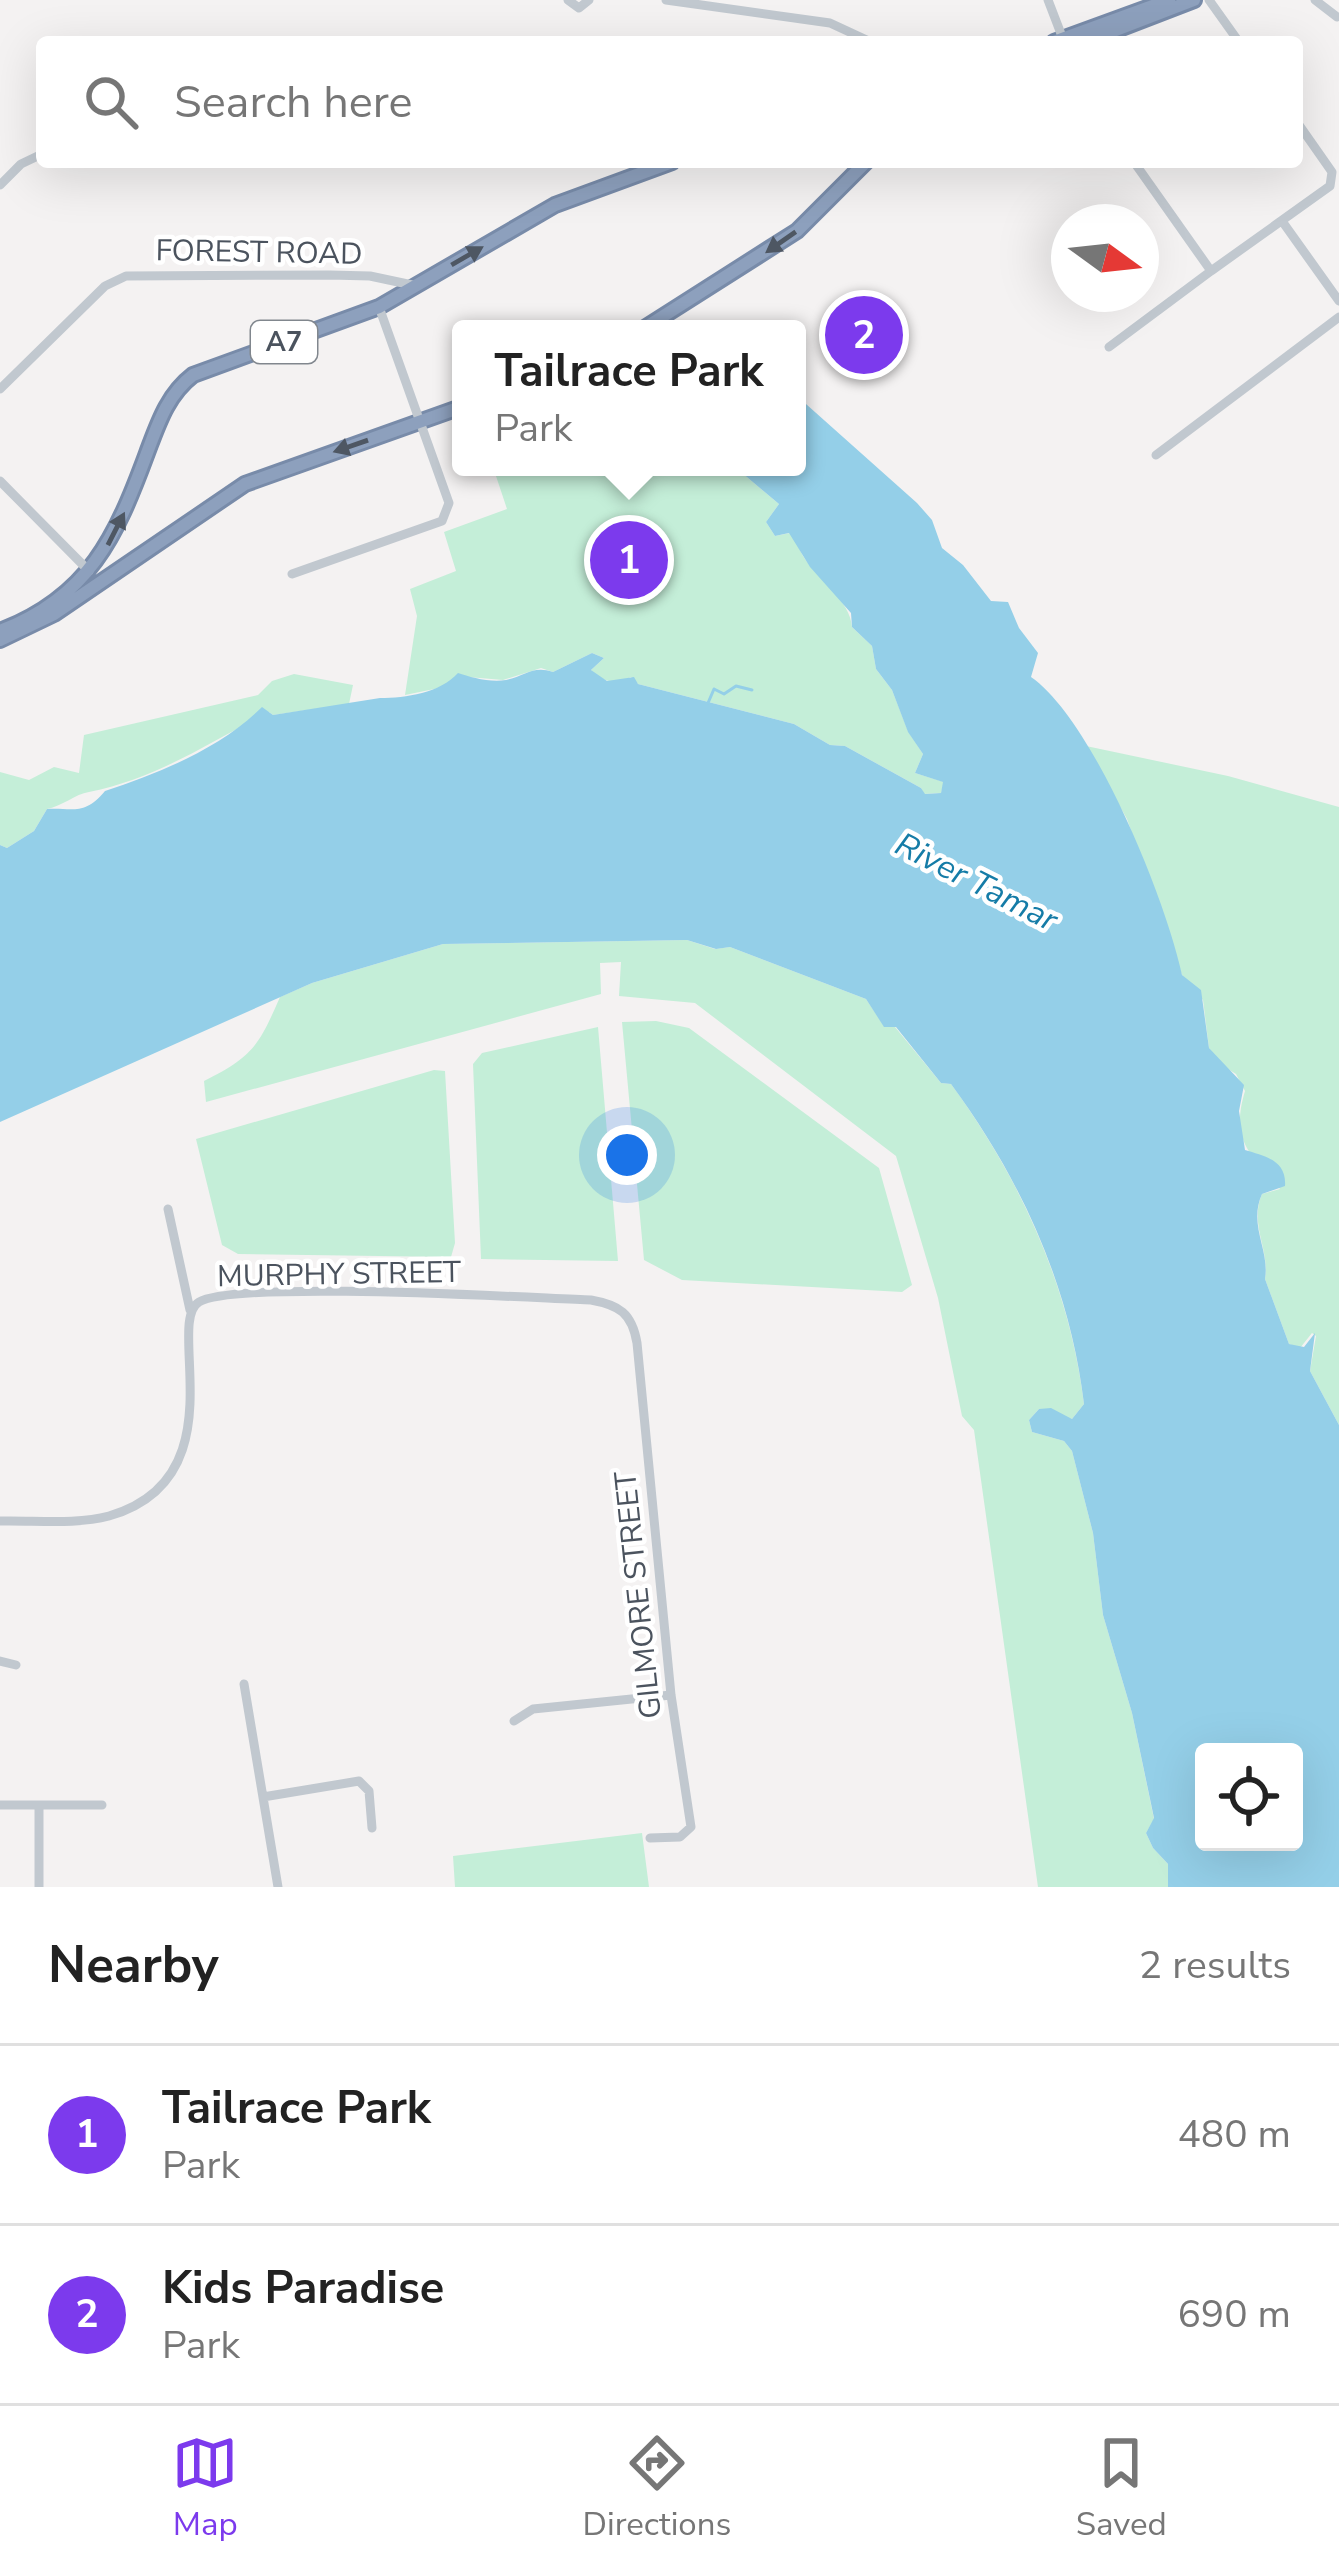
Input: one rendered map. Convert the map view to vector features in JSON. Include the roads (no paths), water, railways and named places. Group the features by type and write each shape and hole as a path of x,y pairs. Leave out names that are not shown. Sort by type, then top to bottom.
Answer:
{"highway":[{"path":"1070,36 1169,0"},
{"path":"1101,36 1194,0"},
{"name":"A7","path":"0,636 48,607 89,571 121,522 160,421 178,388 202,372 384,303 575,195 654,168"},
{"path":"657,320 797,231 860,168"},
{"name":"A7","path":"0,636 33,626 244,484 452,410"}],"street":[{"path":"568,0 580,8 589,0"},
{"path":"665,0 830,23 858,36"},
{"path":"1048,0 1058,36"},
{"path":"1209,0 1235,36"},
{"path":"1315,0 1337,17"},
{"path":"1109,346 1325,190 1333,178 1303,130"},
{"path":"0,185 21,164 36,157"},
{"path":"1138,168 1211,272"},
{"path":"1282,221 1339,301"},
{"name":"FOREST ROAD","path":"0,389 105,286 126,276 218,273 384,279 417,286"},
{"path":"292,574 442,521 448,514 449,503 384,303 384,279"},
{"path":"1156,455 1339,317"},
{"path":"0,481 89,571"},
{"path":"168,1209 190,1310"},
{"name":"MURPHY STREET","path":"0,1520 110,1516 162,1483 182,1450 191,1413 186,1325 190,1310 203,1300 296,1292 591,1300 626,1312"},
{"name":"GILMORE STREET","path":"626,1312 637,1342 671,1695 691,1828 680,1838 650,1838"},
{"path":"0,1661 16,1665"},
{"path":"244,1684 278,1887"},
{"path":"514,1721 533,1709 671,1695"},
{"path":"263,1797 359,1781 369,1791 372,1828"},
{"path":"0,1805 102,1805"},
{"path":"39,1805 39,1887"}],"water":[{"name":"River Tamar","path":"806,404 917,503 932,520 942,548 963,565 991,601 1008,602 1019,628 1038,653 1031,677 1055,699 1079,732 1124,814 1161,903 1182,975 1201,990 1209,1048 1244,1085 1239,1111 1245,1150 1273,1160 1285,1177 1285,1186 1262,1194 1258,1205 1265,1279 1289,1344 1304,1347 1315,1333 1310,1371 1339,1425 1339,1887 1168,1887 1168,1864 1146,1833 1154,1818 1132,1713 1103,1615 1093,1533 1072,1451 1064,1441 1032,1432 1029,1420 1039,1409 1051,1408 1072,1419 1084,1404 1054,1276 1020,1196 976,1120 951,1084 941,1083 896,1027 884,1027 866,999 730,947 716,949 687,940 443,944 312,983 0,1122 0,845 7,848 34,831 47,809 83,808 105,791 189,758 262,707 273,715 411,695 432,690 458,673 506,680 534,670 553,672 592,653 604,658 591,670 607,681 634,677 638,684 794,724 830,745 845,746 925,794 941,793 943,782 915,773 923,754 908,732 892,690 876,669 872,646 852,627 851,613 810,567 789,533 775,536 766,522 779,504 746,476 806,476"}],"waterway":[{"path":"708,703 714,689 724,694 736,686 752,690"}],"place":[{"name":"Kids Paradise","path":"864,335"},
{"name":"Tailrace Park","path":"629,560"}]}
